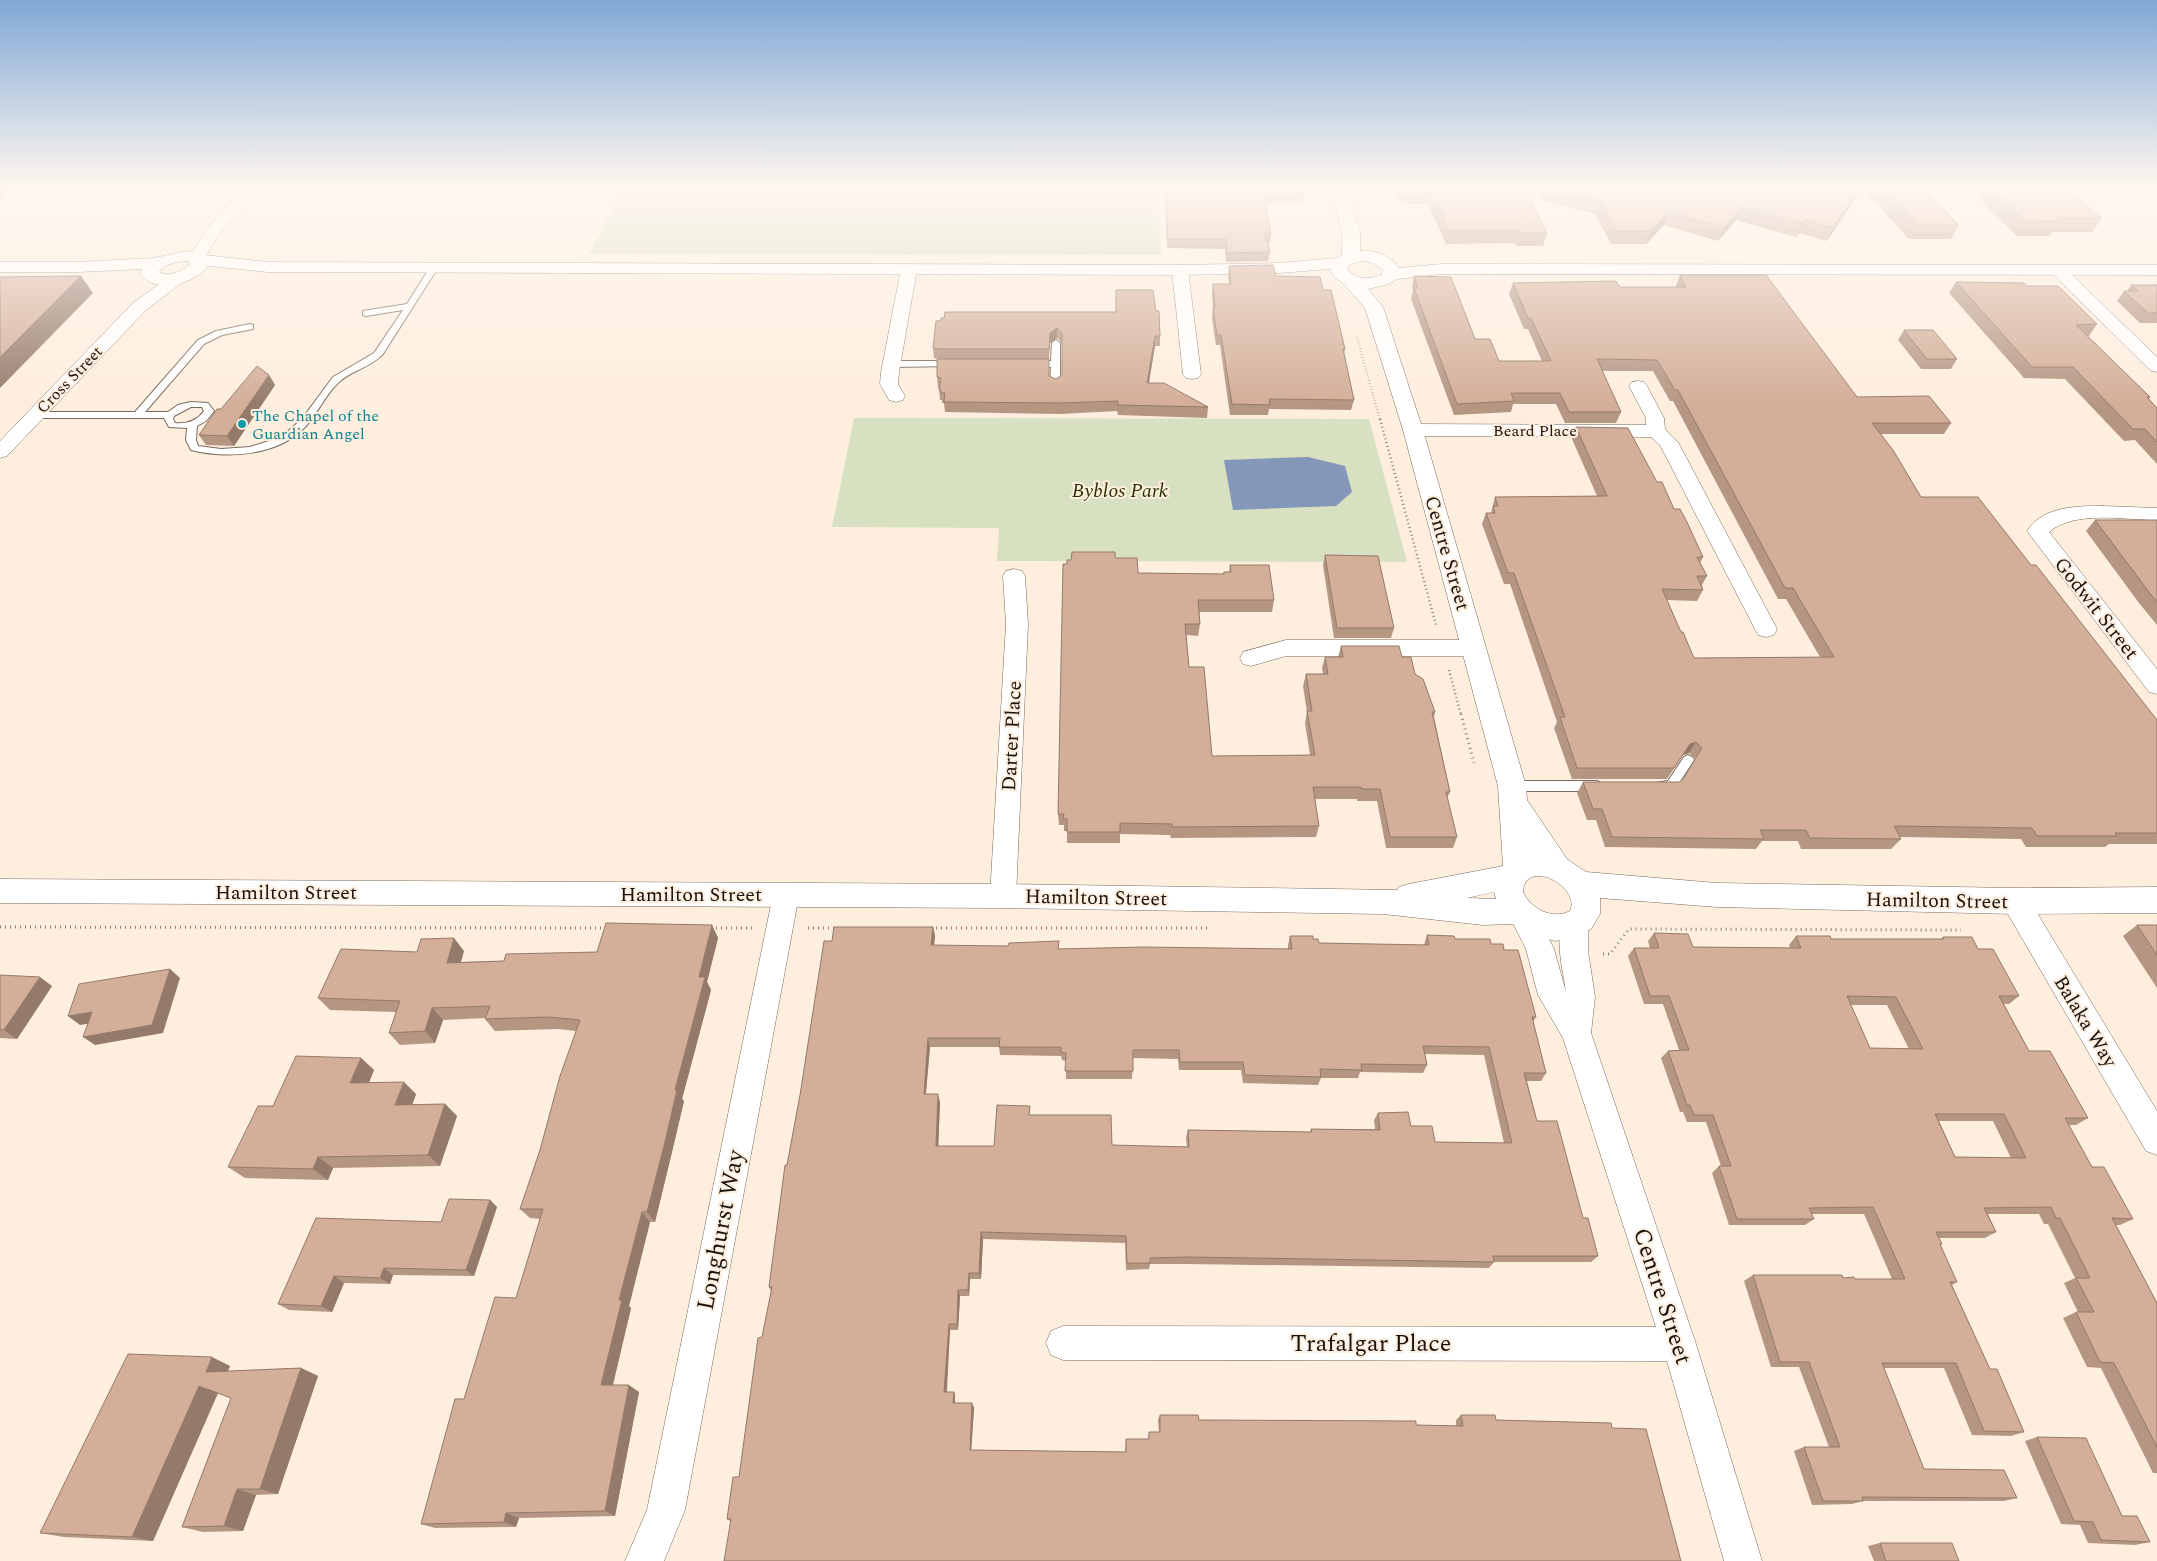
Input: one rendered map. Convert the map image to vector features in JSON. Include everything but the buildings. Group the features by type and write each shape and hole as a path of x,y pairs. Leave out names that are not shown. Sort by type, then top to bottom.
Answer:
{"street":[{"path":"158,268 170,260"},
{"path":"0,267 158,268 178,260"},
{"path":"183,276 200,265 198,260"},
{"path":"203,260 230,265 268,267 435,266 1180,270 1346,268 1363,260"},
{"path":"1346,268 1347,260"},
{"path":"1372,260 1387,273"},
{"path":"158,268 168,279 268,267"},
{"name":"Cross Street","path":"139,307 158,268"},
{"path":"1346,268 1366,283 1387,273 1442,269 2157,270"},
{"name":"Centre Street","path":"1346,268 1374,307 1413,430 1513,794 1574,907 1581,997 1576,1033"},
{"path":"896,396 889,384 891,364 909,269"},
{"path":"1180,270 1192,374"},
{"path":"2058,270 2157,367"},
{"path":"1374,307 1387,273"},
{"name":"Cross Street","path":"0,452 139,307 183,276"},
{"path":"1638,386 1655,418 1656,431 1668,442 1766,629"},
{"name":"Beard Place","path":"1413,430 1656,431"},
{"name":"Godwit Street","path":"2157,514 2081,514 2064,516 2052,520 2037,531 2157,686"},
{"name":"Darter Place","path":"1003,896 1017,624 1014,576"},
{"path":"1250,658 1286,648 1474,648"},
{"name":"Centre Street","path":"1513,794 1514,873 1508,893 1540,949 1552,995 1576,1033 1679,1344 1743,1561"},
{"name":"Hamilton Street","path":"1383,901 1514,873 1535,864 1574,907 1717,895 2015,901 2157,900"},
{"name":"Hamilton Street","path":"0,891 1003,896 1383,901 1483,912 1521,914"},
{"name":"Longhurst Way","path":"644,1561 657,1536 666,1510 786,895"},
{"name":"Balaka Way","path":"2015,901 2157,1140"},
{"path":"1521,914 1536,924 1550,928 1563,928 1574,907"},
{"name":"Trafalgar Place","path":"1063,1343 1679,1344"}],"lane":[{"path":"192,424 191,440 194,448 204,451 242,452 259,448 290,435 302,426 337,378 366,364 379,353 435,266"},
{"path":"366,313 410,306"},
{"path":"138,415 202,342 210,336 221,332 250,327"},
{"path":"1055,385 1056,343"},
{"path":"891,364 958,364"},
{"path":"1026,364 1055,364"},
{"path":"34,415 170,415 187,406 200,404 208,408 209,411 204,418 192,424 177,426 172,425 168,419 170,415"},
{"path":"1651,786 1671,786 1688,760"},
{"path":"1513,794 1612,786"}],"path":[{"path":"1354,330 1476,771"},
{"path":"1574,907 1610,954 1629,929 1963,930"},
{"path":"0,927 610,928"},
{"path":"710,928 840,928"},
{"path":"930,928 1210,928"}],"green space":[{"name":"Byblos Park","path":"854,418 1369,419 1407,562 997,561 999,528 832,527"}],"water":[{"path":"1308,457 1345,466 1352,492 1336,506 1233,510 1224,460"}],"place":[{"name":"The Chapel of the Guardian Angel","path":"242,424"}]}
